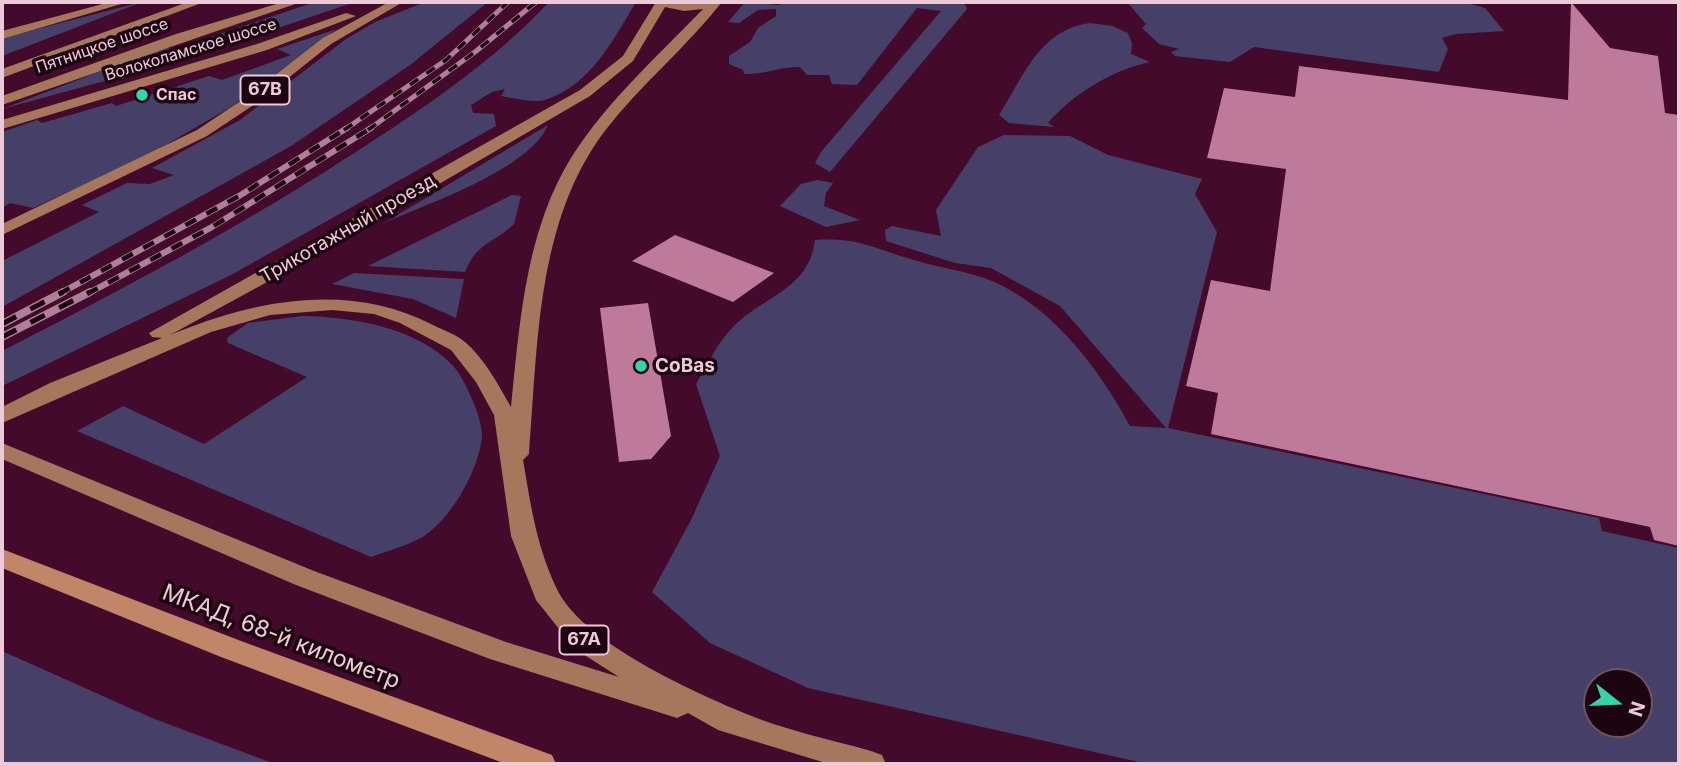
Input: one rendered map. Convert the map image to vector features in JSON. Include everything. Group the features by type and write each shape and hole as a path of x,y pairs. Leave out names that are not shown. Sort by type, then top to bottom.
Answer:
{"highway":[{"name":"МКАД, 68-й километр","path":"2,558 231,649 541,764"}],"main road":[{"path":"2,28 97,2"},
{"path":"2,35 122,2"},
{"path":"2,68 198,2"},
{"name":"Пятницкое шоссе","path":"2,89 258,2"},
{"name":"Пятницкое шоссе","path":"2,101 169,41 295,2"},
{"name":"Волоколамское шоссе","path":"2,125 262,47 389,2"},
{"name":"67B","path":"2,230 129,170 228,117 327,41 397,2"},
{"path":"635,89 656,36 662,4 693,8 715,2"},
{"path":"635,89 715,2"},
{"name":"Трикотажный проезд","path":"2,416 318,247 585,93 619,68 662,4"},
{"path":"2,74 155,16"},
{"name":"67A","path":"635,89 581,155 565,184 547,239 532,320 516,480 523,536 549,600 585,641 646,679 740,725"},
{"path":"45,394 204,328 268,309 332,304 377,309 407,319 437,334 458,346 472,363 505,415 516,480"},
{"path":"2,450 305,578 500,651 871,764"}],"shaded area":[{"path":"142,2 2,56 2,38"},
{"path":"315,2 355,2 189,58 2,109 164,47 172,50"},
{"path":"425,2 488,2 410,65 291,146 2,307 2,261 99,212 82,205 127,183 150,184 174,175 152,168 240,120 346,39 375,22"},
{"path":"549,2 636,2 599,60 575,84 561,93 535,101 501,96 505,89 492,92 471,105 473,113 494,114 496,126 231,275 2,386 2,351 185,254 318,176 460,81 507,43"},
{"path":"745,2 778,5 794,2 964,2 967,9 830,172 815,163 821,152 941,11 917,8 857,85 832,84 829,75 807,75 800,67 744,74 743,70 729,64 729,56 750,42 758,28 776,16 776,9 758,10 739,23 728,22"},
{"path":"1127,2 1464,2 1485,8 1504,31 1456,34 1442,38 1448,49 1439,72 1254,47 1230,62 1175,56 1171,52 1179,49 1159,44 1142,28 1146,24"},
{"path":"1090,23 1112,26 1128,33 1132,43 1131,54 1150,62 1108,77 1081,93 1048,123 1054,127 1009,123 999,115 1025,71 1045,45 1072,27"},
{"path":"337,29 231,107 141,159 33,208 10,203 2,208 2,132 37,120 42,123 112,103 116,106 209,76 222,80 291,55 277,49"},
{"path":"548,125 538,141 500,170 384,223"},
{"path":"1004,135 1070,136 1108,155 1202,179 1195,194 1217,232 1168,428 1599,518 1602,531 1679,548 1679,764 1148,764 808,688 710,643 652,592 691,520 720,456 696,384 732,328 795,281 811,257 815,240 844,240 866,245 983,278 1014,292 1035,307 1073,342 1104,383 1130,426 1166,428 1060,306 991,268 955,263 886,241 885,230 892,226 941,236 936,210 978,147"},
{"path":"817,180 833,183 826,193 824,206 860,220 826,227 780,206 801,184"},
{"path":"512,195 521,196 514,224 480,249 465,272 368,266"},
{"path":"354,273 464,279 456,318 413,299 332,284"},
{"path":"302,316 363,322 403,334 439,353 454,367 463,381 480,420 480,449 469,478 453,507 421,538 371,557 77,431 123,406 204,444 307,377 228,343 227,338 248,323"},
{"path":"2,651 152,718 275,764 2,764"}],"building":[{"path":"1571,2 1610,48 1658,56 1665,113 1679,115 1679,546 1654,540 1650,527 1211,434 1218,393 1186,386 1211,280 1270,291 1286,169 1207,158 1224,88 1295,97 1299,66 1568,100"},
{"path":"675,235 774,273 733,302 632,261"},
{"path":"648,303 671,436 651,459 619,462 600,308"}],"railway":[{"path":"346,129 446,60 508,2"},
{"path":"369,129 475,52 536,2"},
{"path":"59,294 239,196 346,129"},
{"path":"87,294 212,227 369,129"},
{"path":"2,324 63,292"},
{"path":"2,337 90,292"}],"place":[{"name":"Спас","path":"142,95"},
{"name":"CoBas","path":"641,366"}]}
